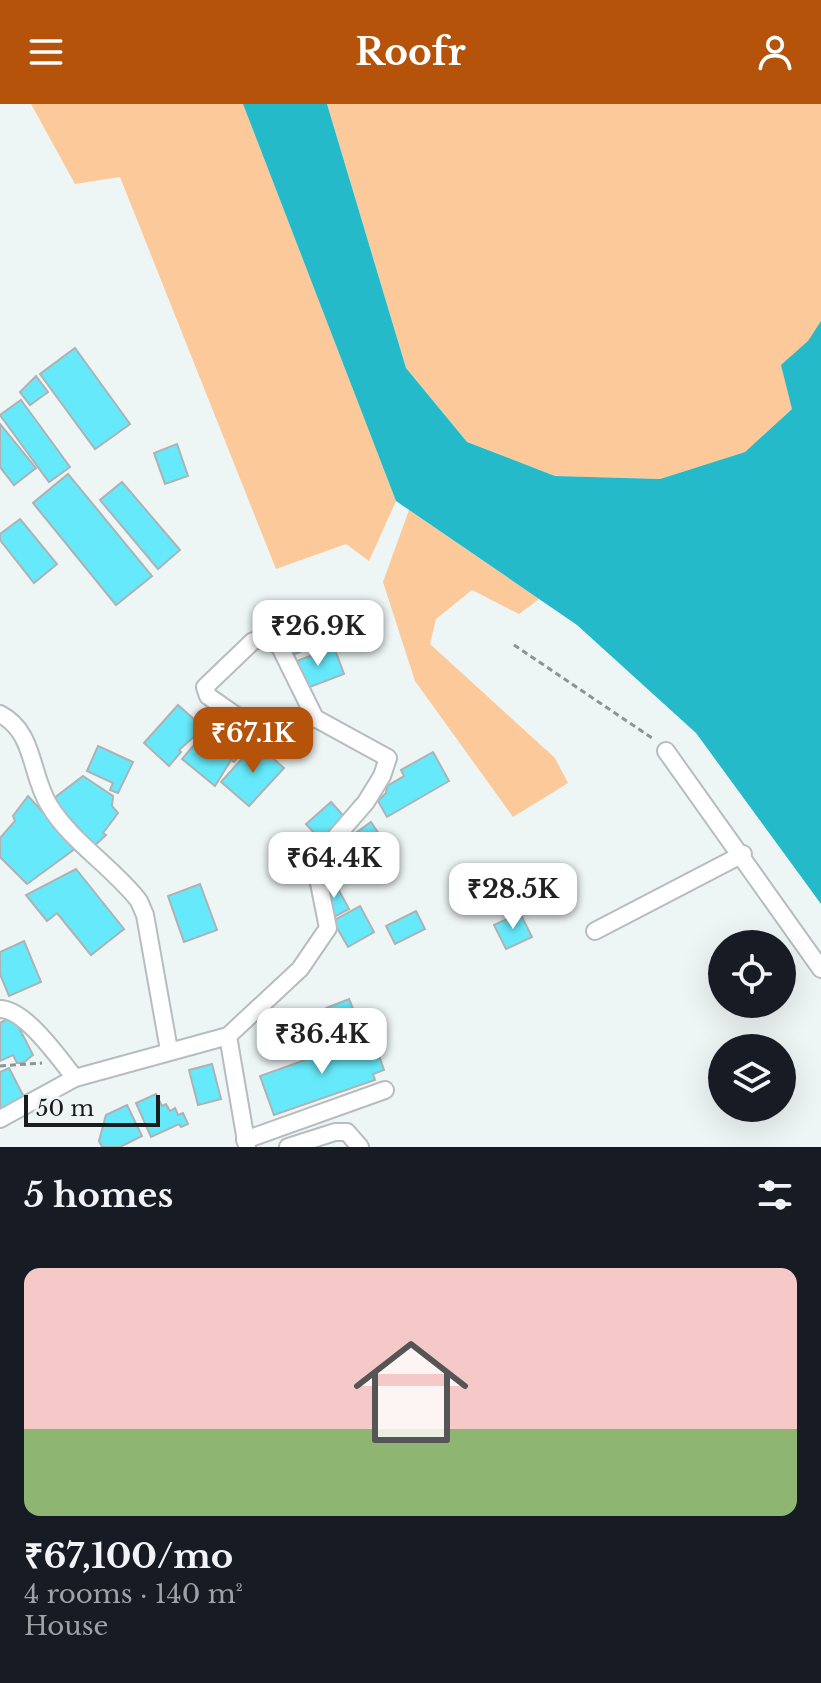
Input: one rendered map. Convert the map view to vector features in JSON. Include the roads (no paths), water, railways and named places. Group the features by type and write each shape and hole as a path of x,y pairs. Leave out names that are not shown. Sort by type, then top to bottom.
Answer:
{"street":[{"path":"0,1119 75,1078 228,1036 300,969 328,928 318,878 328,846 366,802 382,776 388,758 315,718 280,647 269,638 253,641 205,687 208,696 264,735 315,718"},
{"path":"0,714 11,720 26,737 31,764 49,806 139,901 145,915 169,1050"},
{"path":"666,751 743,854 821,969"},
{"path":"595,931 743,854"},
{"path":"0,1009 10,1009 23,1018 75,1078"},
{"path":"228,1036 246,1143 385,1090"},
{"path":"288,1147 335,1132 347,1132 360,1147"}],"water":[{"path":"243,104 327,104 406,368 467,442 555,476 660,479 745,452 792,409 781,365 808,341 821,321 821,904 696,733 577,625 396,501"}]}
